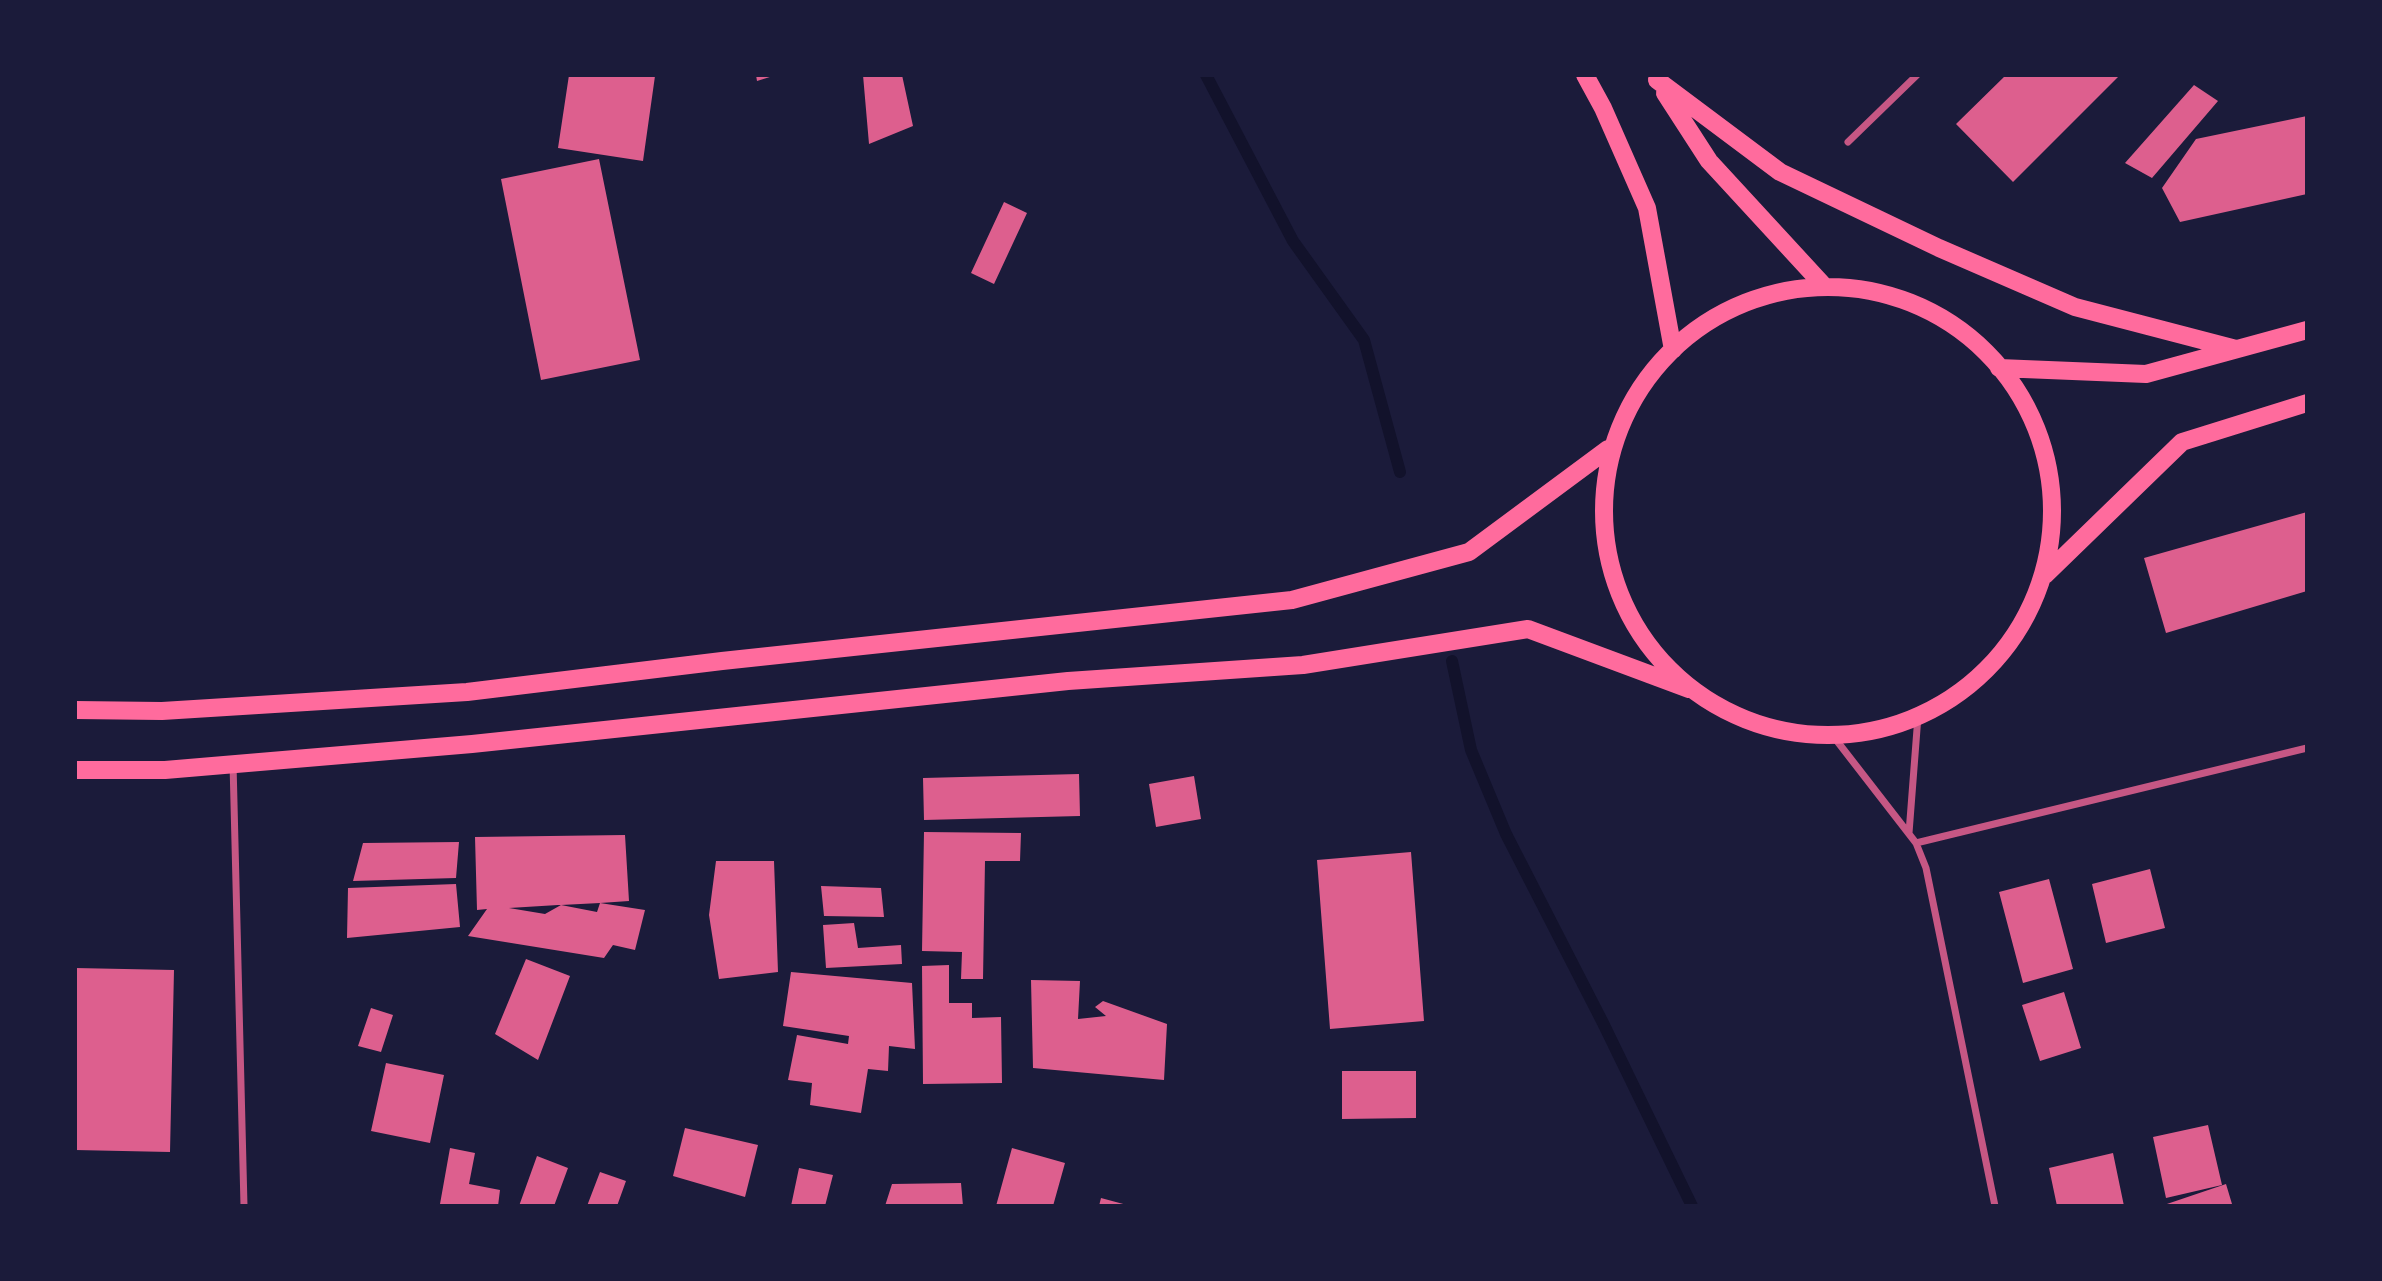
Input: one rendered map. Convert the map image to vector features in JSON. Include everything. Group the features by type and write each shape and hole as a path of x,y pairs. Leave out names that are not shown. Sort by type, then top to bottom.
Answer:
{"main road":[{"path":"1585,75 1603,108 1647,208 1673,350"},
{"path":"1655,77 1709,161 1825,287"},
{"path":"1655,77 1780,172 1939,248 2076,307 2236,349"},
{"path":"75,770 165,770 472,744 1068,681 1303,665 1528,629 1689,689 1743,716 1772,725 1861,733 1890,727 1918,716 1967,687 1989,669 2007,648 2036,601 2053,539 2054,502 2049,466 2032,420 2021,398 1999,368 1964,334 1921,308 1874,292 1825,287 1777,293 1732,309 1691,334 1633,394 1618,421 1608,449 1600,502 1605,554 1624,606 1652,651 1689,689"},
{"path":"1999,368 2146,374 2307,330"},
{"path":"2045,575 2182,442 2307,403"},
{"path":"75,710 162,711 467,692 749,658 1292,600 1469,552 1608,449"}],"street":[{"path":"1848,142 1917,75"},
{"path":"1909,834 1918,716"},
{"path":"1830,732 1916,843 1926,868 1995,1206"},
{"path":"1916,843 2307,748"},
{"path":"233,763 244,1206"}],"building":[{"path":"569,75 655,76 643,161 558,148"},
{"path":"756,75 773,75 773,76 757,81"},
{"path":"863,75 902,75 913,126 869,144"},
{"path":"2006,75 2120,75 2013,182 1956,124"},
{"path":"2194,85 2218,101 2152,178 2125,163"},
{"path":"2307,116 2307,194 2180,222 2162,188 2196,139"},
{"path":"599,159 640,360 541,380 501,179"},
{"path":"1004,202 1027,213 994,284 971,273"},
{"path":"2307,512 2307,591 2166,633 2144,558"},
{"path":"1079,774 1080,816 924,820 923,778"},
{"path":"1194,776 1201,819 1156,827 1149,784"},
{"path":"924,832 1021,833 1020,861 985,861 983,979 961,979 962,952 922,951"},
{"path":"625,835 629,901 600,903 645,910 635,950 613,945 604,958 468,936 487,909 477,910 475,837","holes":["600,903 597,912 561,905","561,905 545,914 509,908"]},
{"path":"459,842 456,878 353,881 363,843"},
{"path":"1411,852 1424,1021 1330,1029 1317,860"},
{"path":"716,861 774,861 778,972 719,979 709,915"},
{"path":"2150,869 2165,928 2106,943 2092,884"},
{"path":"2049,879 2073,969 2023,983 1999,892"},
{"path":"456,884 460,927 347,938 348,888"},
{"path":"821,886 881,888 884,917 824,916"},
{"path":"854,923 858,948 901,945 902,964 826,968 823,925"},
{"path":"526,959 570,976 538,1060 495,1034"},
{"path":"949,965 949,1003 972,1003 972,1018 1001,1017 1002,1083 923,1084 922,966"},
{"path":"75,968 174,970 170,1152 75,1150"},
{"path":"791,972 912,983 915,1049 889,1046 888,1071 868,1069 861,1113 810,1105 812,1083 788,1080 797,1035 848,1044 849,1036 783,1026"},
{"path":"1031,980 1080,981 1078,1019 1106,1016 1095,1007 1103,1001 1167,1024 1164,1080 1033,1068"},
{"path":"2064,992 2081,1048 2040,1061 2022,1005"},
{"path":"371,1008 393,1015 381,1052 358,1046"},
{"path":"386,1063 444,1075 430,1143 371,1131"},
{"path":"1342,1071 1416,1071 1416,1118 1342,1119"},
{"path":"2208,1125 2222,1185 2166,1198 2153,1137"},
{"path":"685,1128 758,1145 745,1197 673,1176"},
{"path":"450,1148 475,1153 469,1184 500,1190 498,1206 440,1204"},
{"path":"1012,1148 1065,1163 1053,1206 996,1206"},
{"path":"2113,1153 2124,1206 2057,1206 2049,1168"},
{"path":"537,1156 568,1168 554,1206 519,1206"},
{"path":"799,1168 833,1175 825,1206 791,1206"},
{"path":"600,1172 626,1181 617,1206 587,1206"},
{"path":"961,1183 963,1206 885,1206 892,1184"},
{"path":"2226,1184 2232,1204 2161,1206"},
{"path":"1101,1198 1127,1205 1127,1206 1099,1206"}],"waterway":[{"path":"1206,75 1293,241 1364,340 1400,472"},
{"path":"1452,661 1471,750 1506,834 1603,1023 1692,1206"}]}
